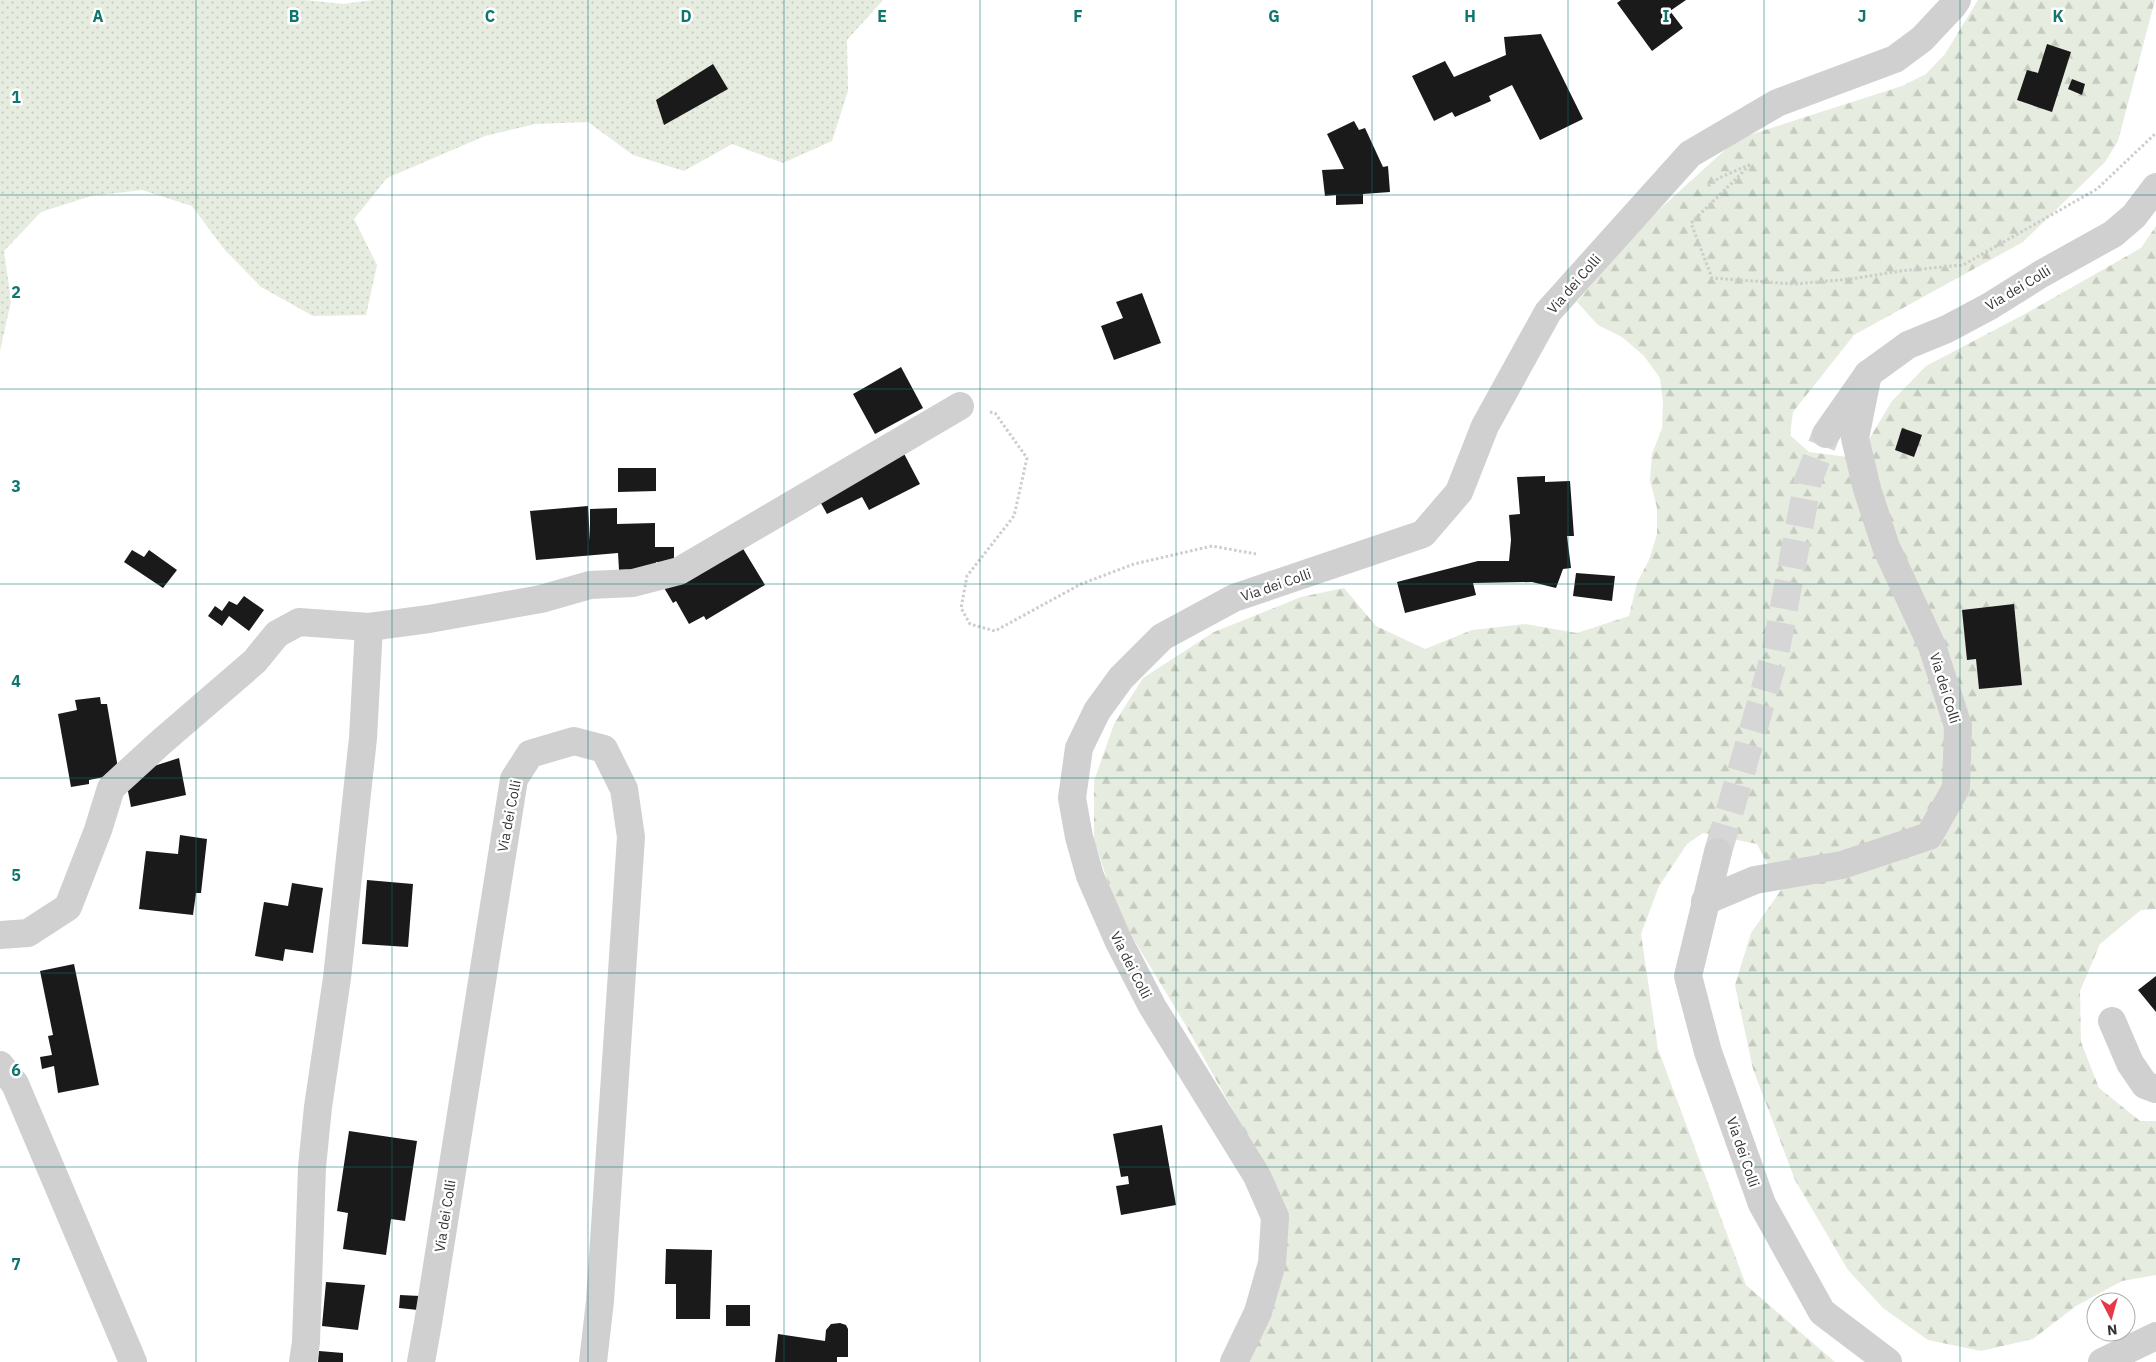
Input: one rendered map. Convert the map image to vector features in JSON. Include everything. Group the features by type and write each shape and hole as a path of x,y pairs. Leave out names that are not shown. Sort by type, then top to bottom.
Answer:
{"street":[{"name":"Via dei Colli","path":"1234,1362 1258,1312 1270,1271 1275,1217 1257,1176 1152,1006 1118,940 1090,876 1079,837 1072,798 1079,748 1097,711 1121,678 1162,637 1234,598 1423,534 1459,492 1485,426 1548,312 1690,154 1776,103 1895,59 1922,39 1957,0"},
{"name":"Via dei Colli","path":"1826,434 1868,374 1908,345 1947,329 2113,234 2134,216 2156,188"},
{"name":"Via dei Colli","path":"1705,901 1755,880 1842,865 1929,836 1956,788 1958,726 1932,646 1886,547 1867,489 1855,438 1868,374"},
{"path":"0,935 28,933 68,908 98,830 111,788 255,660 277,634 299,622 369,628 429,619 541,599 590,585 633,583 680,571 960,406"},
{"path":"303,1362 306,1342 312,1167 318,1106 337,978 358,776 369,650 369,628"},
{"name":"Via dei Colli","path":"421,1362 514,779 530,754 574,740 604,749 624,789 631,837 600,1291 593,1362"},
{"name":"Via dei Colli","path":"1718,852 1688,976 1708,1052 1762,1204 1822,1312 1888,1362"},
{"path":"2112,1021 2130,1063 2145,1085 2156,1089"},
{"path":"0,1065 15,1084 133,1362"},
{"path":"2102,1362 2156,1336"}],"path":[{"path":"1701,191 1719,178 1751,164 1691,223 1712,278 1794,284 1963,265 2097,189 2156,133"},
{"path":"960,406 995,413 1028,458 1014,516 968,576 961,608 970,624 995,631 1081,584 1134,564 1212,546 1262,554"}],"green space":[{"path":"0,0 305,0 343,4 373,0 883,0 847,40 848,91 832,141 783,163 732,144 684,171 633,155 588,122 535,124 485,136 387,178 354,219 377,265 366,315 313,316 261,287 224,249 192,206 142,190 91,196 41,212 4,251 11,301 0,351"},
{"path":"1978,0 2155,0 2118,141 2105,162 2023,242 1854,335 1793,412 1790,435 1809,452 1847,457 1868,441 1892,401 1926,366 2023,315 2141,248 2156,226 2156,909 2141,910 2100,944 2080,991 2081,1042 2099,1088 2140,1121 2156,1121 2156,1275 2122,1281 2102,1292 2086,1292 2086,1301 2033,1339 1981,1351 1928,1340 1883,1308 1848,1270 1795,1180 1753,1069 1735,985 1751,933 1781,890 1757,844 1703,833 1687,844 1659,886 1641,934 1658,1049 1746,1285 1835,1362 1226,1362 1270,1237 1264,1166 1185,1024 1119,915 1094,840 1094,781 1114,724 1143,678 1214,632 1301,597 1344,588 1376,626 1425,649 1472,630 1525,624 1577,633 1629,616 1637,583 1649,560 1657,534 1657,508 1650,480 1652,454 1662,428 1663,402 1660,378 1644,356 1622,337 1598,325 1577,302 1639,228 1737,139 1902,86 1926,74 1945,54"}],"building":[{"path":"1621,0 1686,0 1670,11 1683,28 1652,51 1617,3"},
{"path":"1541,34 1583,119 1540,140 1512,85 1489,96 1491,101 1455,117 1452,112 1434,121 1412,76 1445,61 1454,77 1506,55 1504,37"},
{"path":"2047,44 2071,52 2052,112 2017,100 2027,70 2038,73"},
{"path":"713,64 728,89 664,125 656,100"},
{"path":"2072,79 2085,84 2082,95 2068,89"},
{"path":"1354,121 1359,130 1365,128 1383,167 1388,166 1390,192 1363,194 1363,204 1336,205 1336,195 1325,196 1322,170 1344,169 1327,134"},
{"path":"1142,293 1161,343 1114,360 1101,326 1123,318 1116,302"},
{"path":"901,367 923,408 875,434 853,394"},
{"path":"1902,428 1922,435 1914,457 1895,450"},
{"path":"901,448 920,484 869,510 862,497 827,514 817,496"},
{"path":"618,468 656,468 656,491 618,492"},
{"path":"1545,476 1545,482 1570,481 1574,536 1567,536 1571,568 1563,569 1556,588 1532,582 1473,583 1476,595 1405,613 1397,582 1478,561 1509,561 1511,540 1509,515 1520,514 1517,477"},
{"path":"588,506 590,541 590,509 617,508 617,524 655,523 655,547 674,547 674,562 656,562 657,569 619,570 618,553 536,560 530,511"},
{"path":"742,547 765,585 706,620 704,616 689,624 676,601 673,603 663,586"},
{"path":"132,550 144,557 149,550 177,570 163,588 124,562"},
{"path":"1576,573 1615,576 1612,601 1573,596"},
{"path":"244,596 264,610 249,631 229,616 222,626 208,616 215,606 222,611 229,601 237,605"},
{"path":"2014,604 2022,685 1979,689 1976,659 1967,660 1962,610"},
{"path":"100,697 101,704 107,704 119,774 89,780 89,784 71,787 58,714 77,710 75,700"},
{"path":"179,758 186,795 131,807 127,786 151,767"},
{"path":"180,835 207,839 201,893 196,893 193,915 139,909 146,851 178,854"},
{"path":"367,880 413,884 408,947 362,944"},
{"path":"292,883 323,888 313,953 285,949 283,961 255,956 264,902 288,906"},
{"path":"74,964 99,1085 58,1093 54,1066 42,1069 40,1057 52,1055 48,1036 53,1035 40,971"},
{"path":"2156,976 2156,1012 2138,990"},
{"path":"1162,1125 1176,1205 1121,1215 1116,1186 1129,1184 1128,1176 1121,1177 1113,1134"},
{"path":"349,1131 417,1141 405,1221 391,1219 386,1255 343,1249 348,1213 337,1211"},
{"path":"666,1249 712,1250 710,1319 676,1319 676,1284 665,1284"},
{"path":"326,1282 365,1285 358,1330 322,1326"},
{"path":"400,1295 420,1296 418,1310 399,1308"},
{"path":"726,1305 750,1305 750,1326 726,1326"},
{"path":"840,1323 846,1325 848,1329 848,1357 837,1357 837,1362 775,1362 778,1334 825,1341 826,1330 831,1324"},
{"path":"319,1351 343,1353 343,1362 318,1362"}],"tunnel":[{"path":"1718,852 1775,654 1808,481 1826,434"}]}
